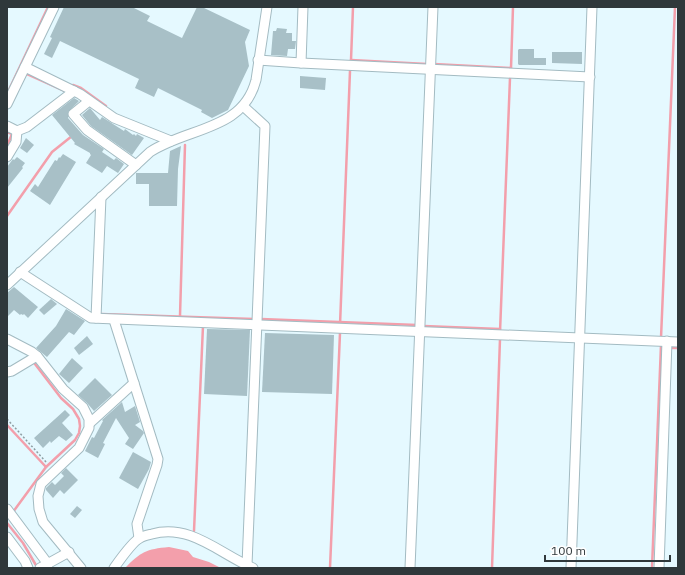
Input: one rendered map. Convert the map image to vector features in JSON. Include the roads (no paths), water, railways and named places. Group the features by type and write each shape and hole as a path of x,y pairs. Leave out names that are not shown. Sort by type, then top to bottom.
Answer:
{"street":[{"path":"7,104 54,7"},
{"path":"7,285 136,164 156,148 226,120 243,106 253,89 267,7"},
{"path":"301,63 303,7"},
{"path":"410,568 433,7"},
{"path":"571,568 592,7"},
{"path":"258,60 590,77"},
{"path":"25,67 74,91 114,118 171,141"},
{"path":"7,126 17,131 27,127 74,91"},
{"path":"89,100 73,114 86,130 136,164"},
{"path":"114,568 139,538 158,533 176,532 198,538 250,567 257,325 265,126 243,106"},
{"path":"7,157 16,142 17,131"},
{"path":"96,318 101,198"},
{"path":"20,272 91,318 678,342"},
{"path":"114,320 158,459 137,524 139,538"},
{"path":"7,339 37,356 64,389 82,407 88,415 90,423"},
{"path":"659,568 667,341"},
{"path":"7,372 12,372 37,356"},
{"path":"81,568 44,522 39,509 38,496 41,484 79,448 90,423 134,383"},
{"path":"7,509 44,566 69,552"},
{"path":"7,536 25,561 28,568"}],"waterway":[{"path":"7,94 48,7"},
{"path":"351,60 353,7"},
{"path":"511,68 513,7"},
{"path":"661,338 675,7"},
{"path":"351,60 427,64"},
{"path":"434,64 511,68"},
{"path":"340,325 350,71"},
{"path":"27,74 65,91"},
{"path":"500,332 510,78"},
{"path":"73,85 81,88 106,106"},
{"path":"7,132 12,134 7,146"},
{"path":"7,216 52,152 72,136"},
{"path":"180,316 185,145"},
{"path":"101,314 254,319"},
{"path":"261,319 417,325"},
{"path":"194,531 203,326"},
{"path":"424,326 500,329"},
{"path":"330,568 340,333"},
{"path":"492,568 500,339"},
{"path":"652,568 661,345"},
{"path":"671,348 678,348"},
{"path":"13,512 46,467 75,440 79,433 79,419 73,409 61,398 35,364"},
{"path":"7,425 46,467"},
{"path":"7,523 23,543 37,567"}]}
